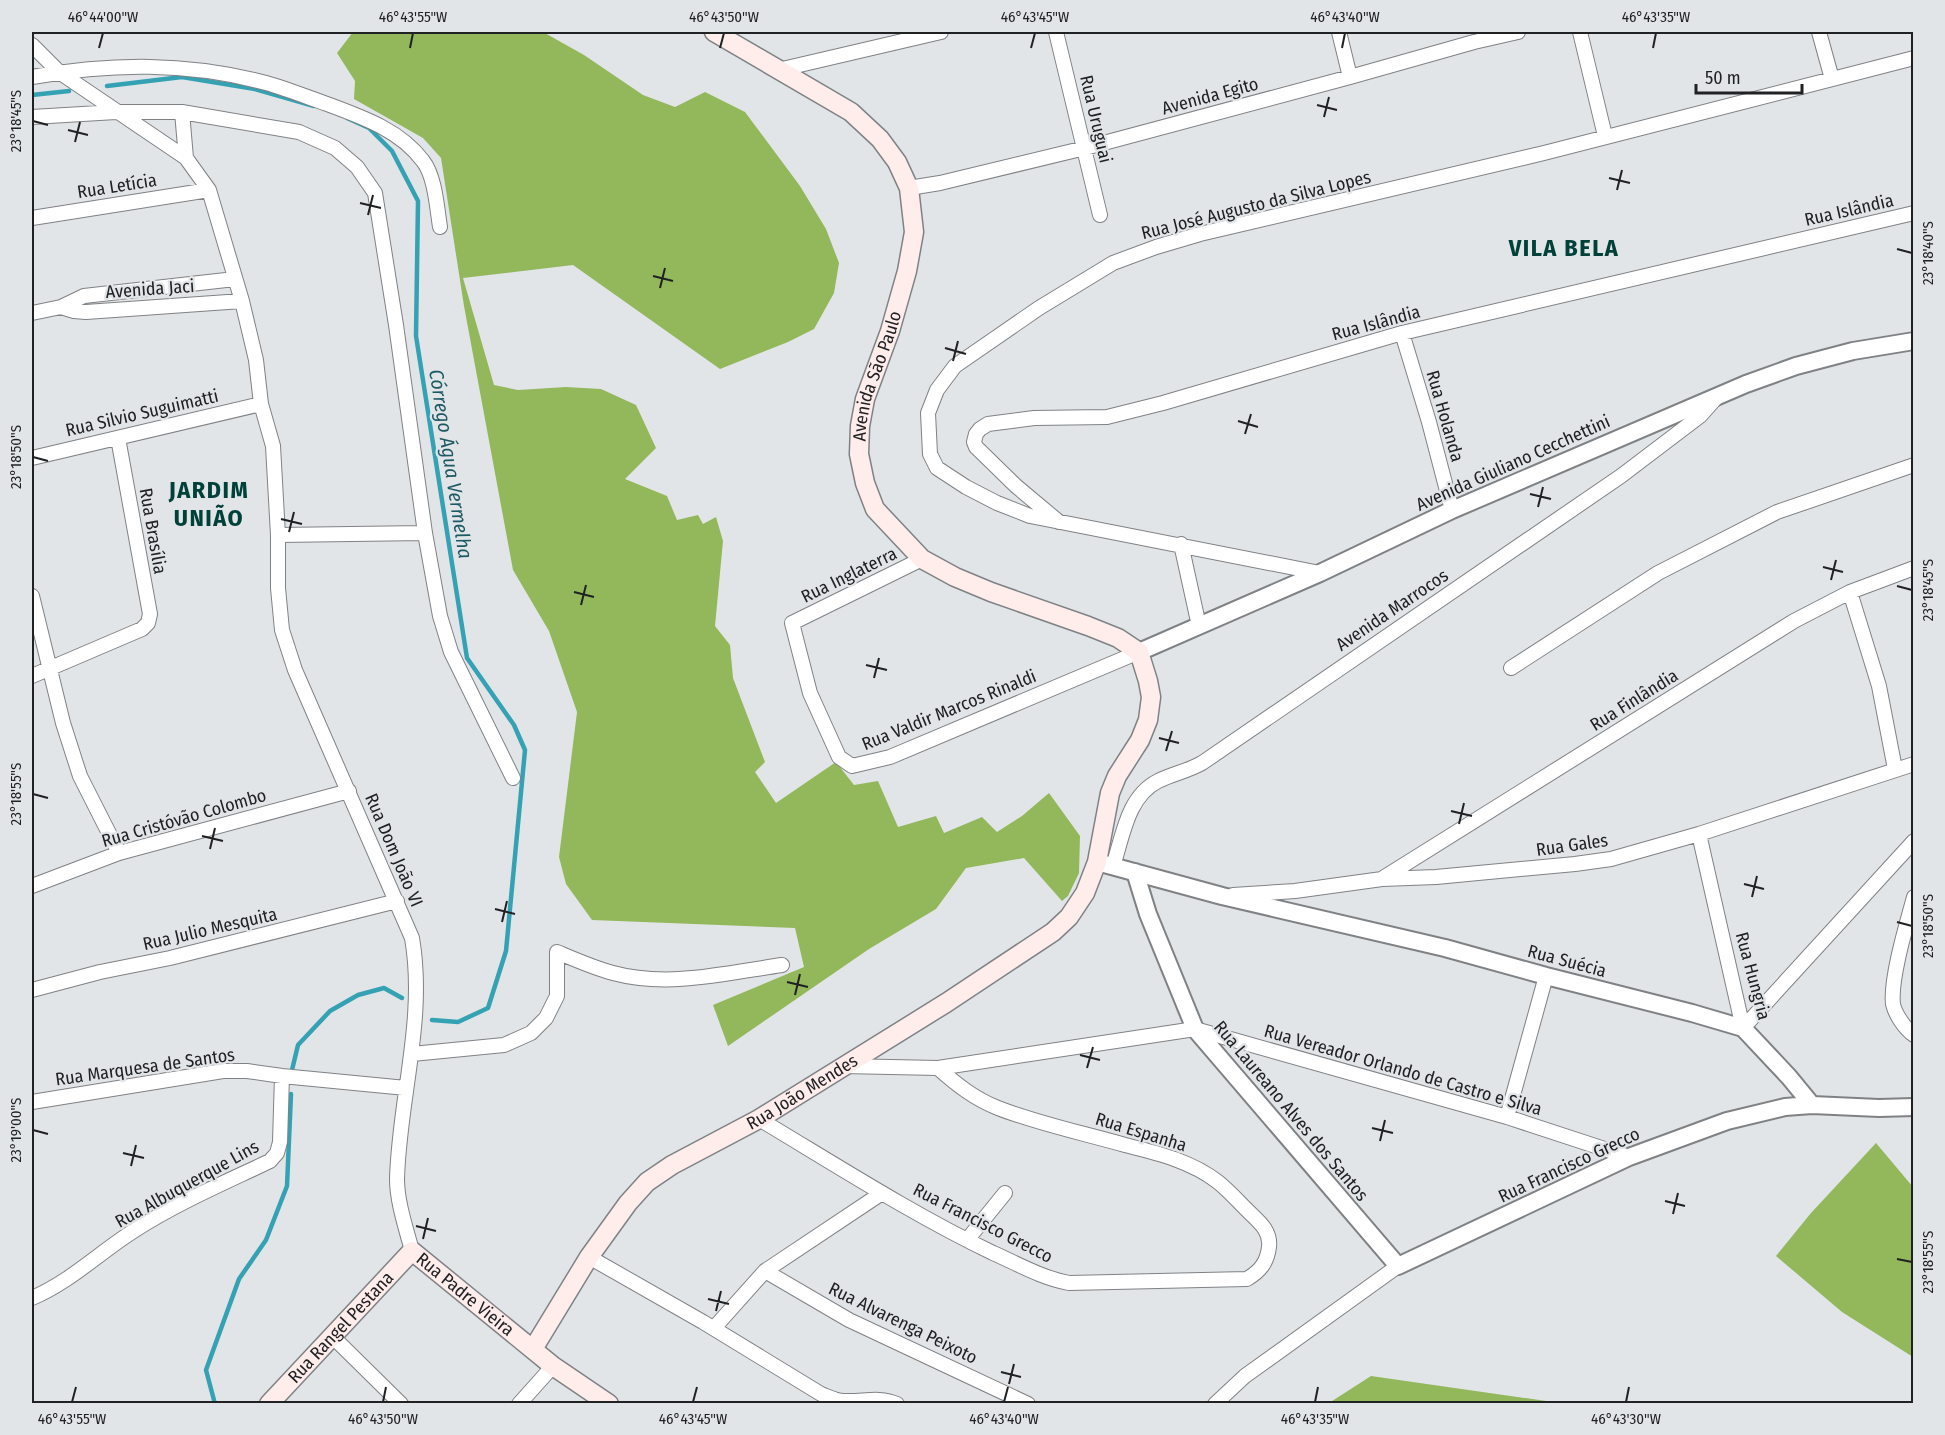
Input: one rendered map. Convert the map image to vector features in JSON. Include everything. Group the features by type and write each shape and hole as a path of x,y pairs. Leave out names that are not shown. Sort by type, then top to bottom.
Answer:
{"main road":[{"name":"Avenida São Paulo","path":"714,32 851,112 880,139 897,162 909,188 914,231 907,271 890,331 865,399 860,426 859,454 865,483 875,509 922,559 955,577 1118,638 1139,652"},
{"path":"1105,864 1110,793 1117,776 1140,740 1148,720 1151,697 1139,652"},
{"name":"Rua João Mendes","path":"533,1349 589,1257 628,1203 647,1182 672,1165 759,1119 843,1065 946,1004 1053,932 1069,917 1105,864"},
{"name":"Rua Rangel Pestana","path":"269,1404 412,1251"},
{"name":"Rua Padre Vieira","path":"412,1251 553,1366 609,1404"}],"street":[{"path":"778,70 941,32"},
{"name":"Rua Uruguai","path":"1056,32 1100,215"},
{"path":"1339,32 1350,77"},
{"name":"Avenida Egito","path":"909,188 940,183 1085,148 1518,32"},
{"path":"1580,32 1605,136"},
{"path":"1819,32 1832,79"},
{"path":"32,45 59,72 186,158"},
{"name":"Rua José Augusto da Silva Lopes","path":"1320,573 1181,544 1061,524 1030,516 997,503 937,468 930,454 928,413 937,390 955,366 1039,308 1113,263 1156,247 1200,234 1544,153 1914,58"},
{"path":"32,77 59,72 144,65 202,70 267,83 369,119 406,142 425,163 434,188 440,227"},
{"path":"32,117 116,112 182,112 299,132 334,148 357,167 375,193 425,532 440,616 452,652 513,778"},
{"path":"182,112 186,158"},
{"name":"Rua Dom João VI","path":"186,158 209,190 242,301 256,360 261,404 273,446 278,535 278,588 282,630 295,670 412,939 417,966 412,1054"},
{"name":"Rua Letícia","path":"32,218 209,190"},
{"name":"Rua Islândia","path":"1061,524 1016,486 976,447 976,434 980,429 988,424 1034,418 1107,417 1163,403 1402,333 1914,213"},
{"name":"Avenida Jaci","path":"32,313 61,307 84,296 235,279"},
{"name":"Avenida Jaci","path":"61,307 86,312 242,301"},
{"name":"Rua Holanda","path":"1402,333 1452,510"},
{"name":"Avenida Giuliano Cecchettini","path":"1139,652 1320,573 1452,510 1717,396 1796,366 1853,351 1914,340"},
{"name":"Avenida Marrocos","path":"1105,864 1137,799 1145,790 1202,763 1621,476 1700,416 1717,396"},
{"name":"Rua Silvio Suguimatti","path":"32,458 261,404"},
{"name":"Rua Brasília","path":"49,669 142,629 148,623 150,614 118,438"},
{"path":"1511,669 1659,573 1767,517 1914,465"},
{"path":"278,535 425,532"},
{"path":"1181,544 1199,626"},
{"name":"Rua Inglaterra","path":"792,623 922,559"},
{"name":"Rua Finlândia","path":"1382,879 1794,621 1850,592 1914,568"},
{"path":"1850,592 1879,686 1895,769"},
{"path":"32,596 63,723 80,776 119,853"},
{"name":"Rua Valdir Marcos Rinaldi","path":"792,623 810,693 839,757 852,766 890,757 1139,652"},
{"path":"32,676 49,669"},
{"name":"Rua Gales","path":"1222,896 1295,891 1382,879 1436,877 1575,864 1611,858 1699,834 1914,764"},
{"name":"Rua Cristóvão Colombo","path":"32,886 119,853 349,791"},
{"name":"Rua Hungria","path":"1699,834 1743,1028 1789,1077 1812,1106"},
{"path":"1743,1028 1914,841"},
{"path":"1105,864 1135,872"},
{"name":"Rua Suécia","path":"1135,872 1222,896 1445,948 1743,1028"},
{"name":"Rua Laureano Alves dos Santos","path":"1135,872 1148,914 1195,1029 1398,1266"},
{"path":"1914,897 1896,975 1893,1004 1901,1021 1914,1035"},
{"name":"Rua Julio Mesquita","path":"32,990 397,902"},
{"path":"412,1054 504,1045 531,1033 546,1018 557,996 557,952 614,973 662,980 782,965"},
{"path":"1507,1117 1546,976"},
{"name":"Rua Vereador Orlando de Castro e Silva","path":"843,1065 938,1068 1195,1029 1507,1117 1629,1157"},
{"name":"Rua Padre Vieira","path":"412,1054 406,1088 397,1181 412,1251"},
{"name":"Rua Espanha","path":"938,1068 957,1086 972,1096 999,1108 1152,1152 1191,1166 1218,1182 1265,1227 1270,1239 1268,1254 1259,1272 1247,1279"},
{"name":"Rua Marquesa de Santos","path":"32,1102 223,1071 247,1071 406,1088"},
{"name":"Rua Albuquerque Lins","path":"32,1298 82,1270 134,1230 178,1205 270,1161 277,1153 280,1142 282,1076"},
{"name":"Rua Francisco Grecco","path":"1215,1404 1245,1376 1398,1266 1629,1157 1727,1121 1785,1107 1914,1107"},
{"name":"Rua Francisco Grecco","path":"759,1119 882,1193 967,1240 1044,1277 1069,1283 1247,1279"},
{"path":"714,1328 765,1271 882,1193"},
{"path":"967,1240 1005,1193"},
{"path":"589,1257 714,1328 821,1394 834,1400 872,1398 886,1399 897,1404"},
{"name":"Rua Alvarenga Peixoto","path":"765,1271 849,1320 1028,1404"},
{"path":"333,1337 401,1404"},
{"path":"519,1404 553,1366"}],"green space":[{"path":"353,32 543,32 584,55 643,95 675,107 705,92 745,112 800,186 826,229 839,263 834,293 814,329 720,369 573,265 463,278 494,385 518,390 566,387 601,389 636,405 656,448 625,479 667,496 677,520 698,515 703,524 716,517 723,541 715,626 730,645 733,678 765,762 755,772 776,803 836,762 854,785 878,781 898,827 936,816 944,833 982,817 997,832 1022,816 1049,793 1080,836 1079,873 1068,896 1062,901 1024,858 966,868 936,909 869,949 728,1046 713,1005 804,967 795,928 592,920 566,884 559,857 577,712 549,631 513,570 464,306 441,158 423,138 354,99 355,81 337,53"},
{"path":"1876,1143 1913,1187 1913,1357 1842,1312 1776,1256 1811,1213"},
{"path":"1371,1376 1560,1403 1329,1403"}],"waterway":[{"name":"Córrego Água Vermelha","path":"107,86 182,77 255,89 314,106"},
{"name":"Córrego Água Vermelha","path":"32,95 69,91"},
{"name":"Córrego Água Vermelha","path":"347,118 369,128 392,151 418,201 416,336 467,658 514,725 525,750 506,951 488,1008 458,1022 432,1020"},
{"name":"Córrego Água Vermelha","path":"292,1070 298,1045 330,1011 358,995 384,988 402,998"},
{"name":"Córrego Água Vermelha","path":"215,1404 206,1370 239,1279 266,1240 287,1186 291,1094"}],"district":[{"name":"VILA BELA","path":"1564,248"},
{"name":"JARDIM UNIÃO","path":"209,504"}]}
